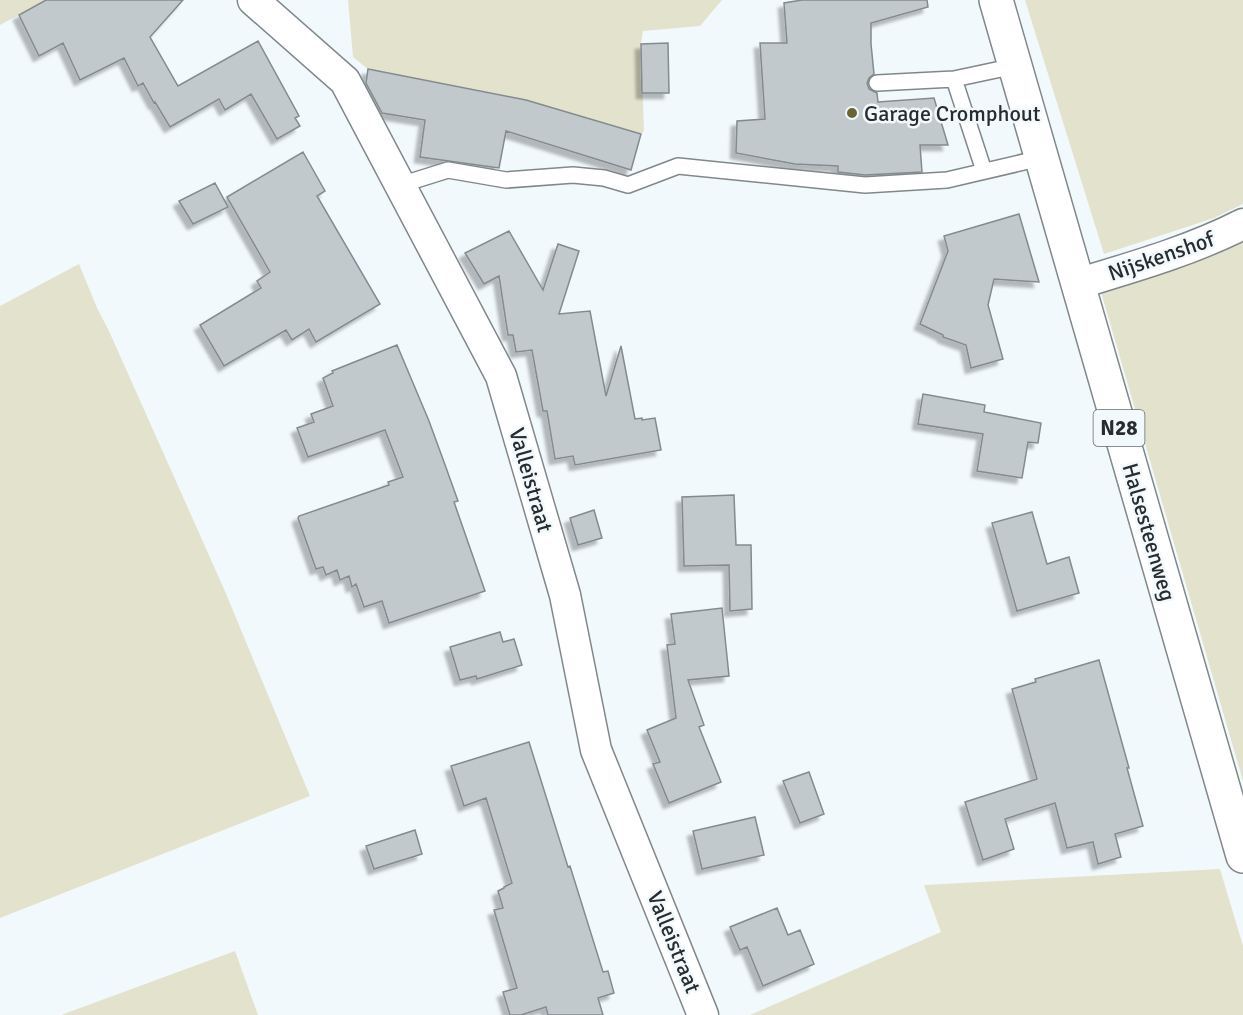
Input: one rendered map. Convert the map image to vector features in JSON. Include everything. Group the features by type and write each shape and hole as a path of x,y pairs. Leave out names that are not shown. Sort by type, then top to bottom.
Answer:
{"main road":[{"name":"Halsesteenweg","path":"996,0 1243,856"}],"street":[{"name":"Valleistraat","path":"253,0 345,81 501,376 566,595 596,750 703,1015"},
{"name":"Nijskenshof","path":"1077,284 1181,251 1243,224"}],"lane":[{"path":"877,83 954,79 1015,66"},
{"path":"954,79 984,171"},
{"path":"400,185 448,170 506,180 573,175 604,178 628,184 678,166 865,185 947,180 1041,158"}],"green space":[{"path":"0,0 46,0 0,25"},
{"path":"348,0 722,0 700,26 643,31 641,44 644,131 641,134 526,100 368,69 353,57"},
{"path":"1025,0 1243,0 1243,204 1214,218 1104,254"},
{"path":"1243,238 1243,781 1101,292"},
{"path":"79,264 224,589 310,796 0,918 0,306"},
{"path":"1220,869 1243,946 1243,1015 750,1015 941,932 924,885"},
{"path":"235,951 258,1015 61,1015"}],"building":[{"path":"46,0 183,0 150,37 178,86 258,41 299,116 295,118 300,126 277,139 251,94 225,110 219,99 170,127 143,83 138,86 124,58 80,80 63,43 39,56 19,15"},
{"name":"Garage Cromphout","path":"802,0 927,0 928,7 871,23 874,74 867,83 869,89 877,93 878,102 934,98 948,145 920,145 922,172 865,175 838,172 838,166 795,164 736,153 737,121 765,119 760,43 787,43 784,3"},
{"path":"668,43 669,93 642,93 641,44"},
{"path":"368,69 526,100 641,134 631,170 506,131 499,168 420,157 425,120 382,113 366,83"},
{"path":"303,152 325,191 317,196 380,304 316,342 309,329 292,340 286,330 224,366 200,325 261,288 257,281 270,272 227,197"},
{"path":"215,183 228,207 193,224 179,201"},
{"path":"1019,214 1039,282 994,279 988,305 1003,359 971,368 966,345 943,337 920,324 948,251 944,236"},
{"path":"509,231 543,290 558,244 579,251 559,314 590,311 606,396 621,346 635,419 655,418 661,450 575,465 573,456 555,459 547,411 543,411 532,350 516,352 513,335 508,335 499,276 484,284 465,253"},
{"path":"397,345 429,421 458,501 454,502 485,591 389,623 382,601 364,607 356,584 352,587 349,576 340,580 337,570 326,575 323,567 316,569 298,518 389,485 388,482 403,477 385,430 308,457 297,428 314,422 311,414 333,406 323,378 333,373 332,371"},
{"path":"923,394 985,405 984,412 1041,423 1038,443 1028,442 1022,478 977,471 983,434 918,424"},
{"path":"734,495 736,545 751,545 752,609 730,611 729,565 684,566 682,497"},
{"path":"594,510 602,538 578,545 570,518"},
{"path":"1032,512 1047,564 1069,557 1079,593 1017,611 992,523"},
{"path":"722,608 729,676 688,680 704,725 699,727 721,782 669,803 653,764 660,762 647,730 676,718 667,645 675,644 671,614"},
{"path":"500,632 503,642 514,639 522,665 477,679 476,676 460,680 450,647"},
{"path":"1099,660 1143,826 1115,834 1121,857 1098,864 1093,842 1067,848 1055,803 1005,819 1014,849 983,860 965,802 1037,779 1012,689 1036,682 1035,679"},
{"path":"529,742 603,972 608,971 614,993 598,998 603,1015 548,1015 546,1007 521,1015 510,1015 503,992 517,988 494,910 503,908 498,891 512,883 486,798 464,806 451,766"},
{"path":"809,772 824,814 800,823 783,781"},
{"path":"755,817 764,855 702,869 693,831"},
{"path":"415,830 422,854 374,869 366,846"},
{"path":"777,908 788,935 800,930 814,964 763,986 747,947 740,950 730,927"}],"place":[{"name":"Garage Cromphout","path":"852,113"}]}
